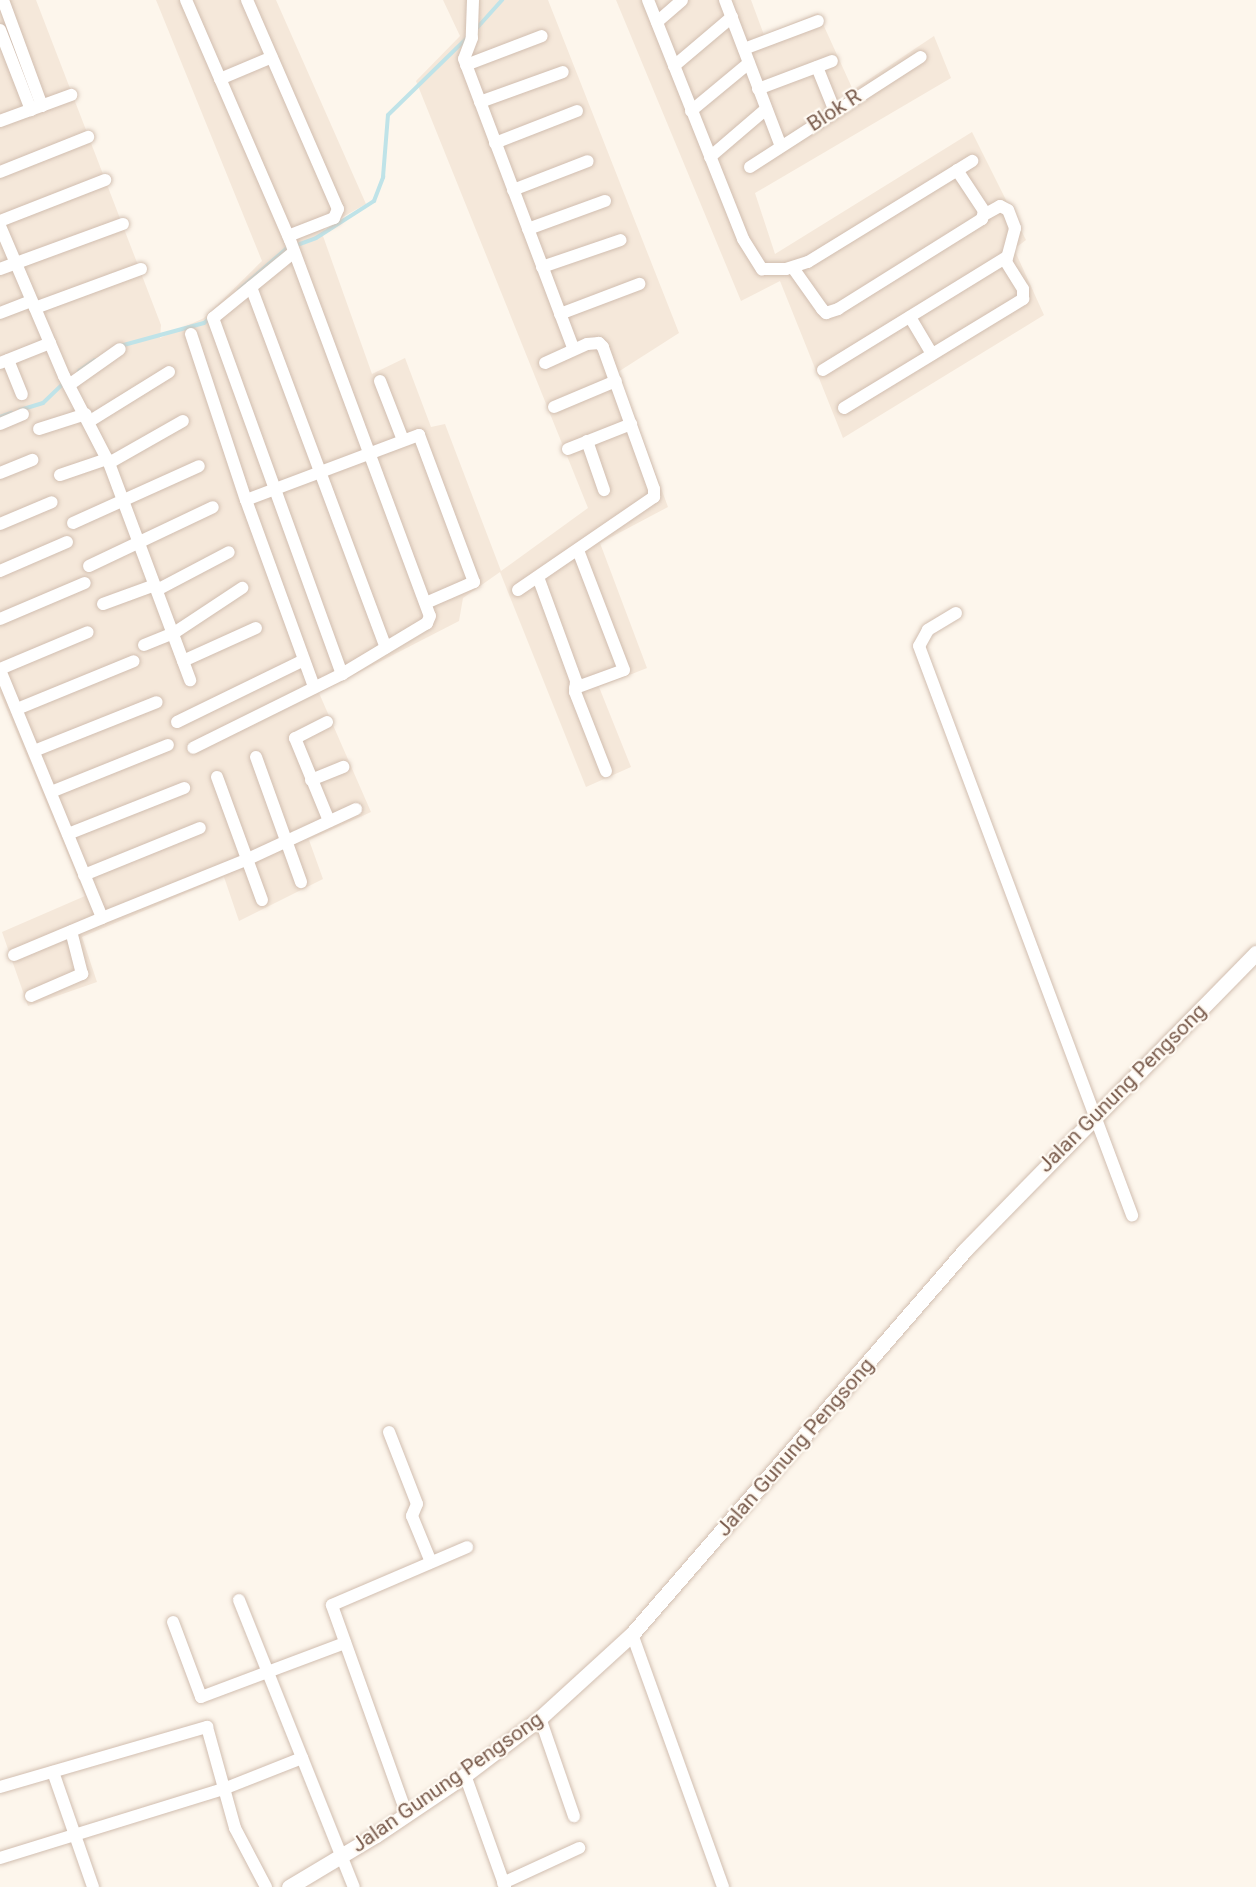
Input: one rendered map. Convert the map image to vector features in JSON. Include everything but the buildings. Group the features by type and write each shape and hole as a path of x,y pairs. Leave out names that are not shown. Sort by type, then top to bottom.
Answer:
{"street":[{"path":"3,0 36,108"},
{"path":"186,0 291,244 426,603 428,623 342,674 193,748"},
{"path":"247,0 338,209 334,218 291,244 251,287 213,318 342,674"},
{"path":"473,0 471,33 464,54 466,66 573,348"},
{"path":"648,0 691,111 756,264 768,270 793,268 818,256 972,160"},
{"path":"657,22 682,0"},
{"path":"725,0 780,144"},
{"path":"674,66 732,17"},
{"path":"744,49 818,21"},
{"path":"0,30 36,108"},
{"path":"466,66 542,36"},
{"path":"220,79 272,57"},
{"name":"Blok R","path":"750,167 780,144 921,57"},
{"path":"758,89 832,62"},
{"path":"691,111 749,63"},
{"path":"817,67 834,110"},
{"path":"480,102 563,72"},
{"path":"0,121 71,96"},
{"path":"710,157 766,109"},
{"path":"495,143 577,111"},
{"path":"0,172 88,136"},
{"path":"513,190 588,161"},
{"path":"957,170 984,215"},
{"path":"0,220 105,180"},
{"path":"528,229 605,201"},
{"path":"793,268 822,309 831,312 1000,206 1008,210 1016,228 1007,257 823,370"},
{"path":"0,268 123,224"},
{"path":"0,226 66,381 88,417 108,461 190,680"},
{"path":"542,267 621,240"},
{"path":"844,408 1023,299 1023,289 1007,257"},
{"path":"0,313 141,269"},
{"path":"560,314 639,284"},
{"path":"251,287 386,648"},
{"path":"910,317 932,354"},
{"path":"191,334 246,500 314,687"},
{"path":"22,394 4,361 50,343"},
{"path":"518,590 654,497 616,381 599,343 573,348 545,363"},
{"path":"66,381 120,349"},
{"path":"39,429 88,417 170,372"},
{"path":"380,381 403,440"},
{"path":"554,407 616,381"},
{"path":"0,424 23,414"},
{"path":"60,476 108,461 183,421"},
{"path":"568,449 631,424"},
{"path":"246,500 403,440 420,437 474,580 471,585 426,603"},
{"path":"587,441 604,490"},
{"path":"0,473 32,460"},
{"path":"73,523 123,504 199,466"},
{"path":"0,524 52,502"},
{"path":"89,566 140,545 213,507"},
{"path":"0,571 67,542"},
{"path":"575,688 624,670 578,550"},
{"path":"103,604 156,588 229,552"},
{"path":"538,577 606,771"},
{"path":"0,619 85,583"},
{"path":"144,645 174,633 242,588"},
{"path":"956,613 928,630 919,646 994,840 1094,1118 1132,1215"},
{"path":"183,661 256,628"},
{"path":"88,632 0,670 102,918"},
{"path":"177,723 304,660"},
{"path":"17,709 134,661"},
{"path":"34,751 157,702"},
{"path":"327,722 295,738 329,821"},
{"path":"51,792 168,744"},
{"path":"256,757 301,882"},
{"path":"312,780 343,767"},
{"path":"217,777 262,900"},
{"path":"68,834 184,788"},
{"path":"14,955 248,859 356,809"},
{"path":"84,874 200,828"},
{"path":"31,996 82,974 71,931"},
{"name":"Jalan Gunung Pengsong","path":"289,1887 343,1856 465,1775 540,1718 632,1634 965,1250 1256,953"},
{"path":"389,1432 417,1504 412,1516 431,1563"},
{"path":"407,1815 333,1603 467,1548"},
{"path":"239,1600 354,1887"},
{"path":"173,1622 198,1697 345,1642"},
{"path":"632,1634 723,1887"},
{"path":"540,1718 574,1816"},
{"path":"0,1787 206,1727 226,1788 235,1828 266,1887"},
{"path":"0,1858 226,1788 302,1758"},
{"path":"53,1772 93,1887"},
{"path":"465,1775 504,1885 579,1848"}],"shaded area":[{"path":"0,0 36,0 161,325 160,338 204,318 262,261 156,0 276,0 366,204 325,227 323,236 372,374 405,358 431,427 445,424 501,571 588,508 416,81 460,36 443,0 548,0 679,333 618,372 668,507 600,543 647,668 599,687 631,767 586,787 500,572 463,598 459,621 319,693 371,812 309,840 323,879 239,921 224,877 82,937 97,982 28,1006 2,932 85,896 0,693"},
{"path":"616,0 751,0 764,35 818,13 853,90 934,36 951,78 755,193 775,254 972,132 1026,240 1014,249 1044,315 843,438 780,281 741,301"}],"waterway":[{"path":"476,29 502,0"},
{"path":"239,290 286,249 316,238 374,201 383,177 388,115 469,36"},
{"path":"120,346 204,323 210,318"},
{"path":"79,371 95,360"},
{"path":"20,410 43,403 64,383"},
{"path":"0,417 11,413"}]}
